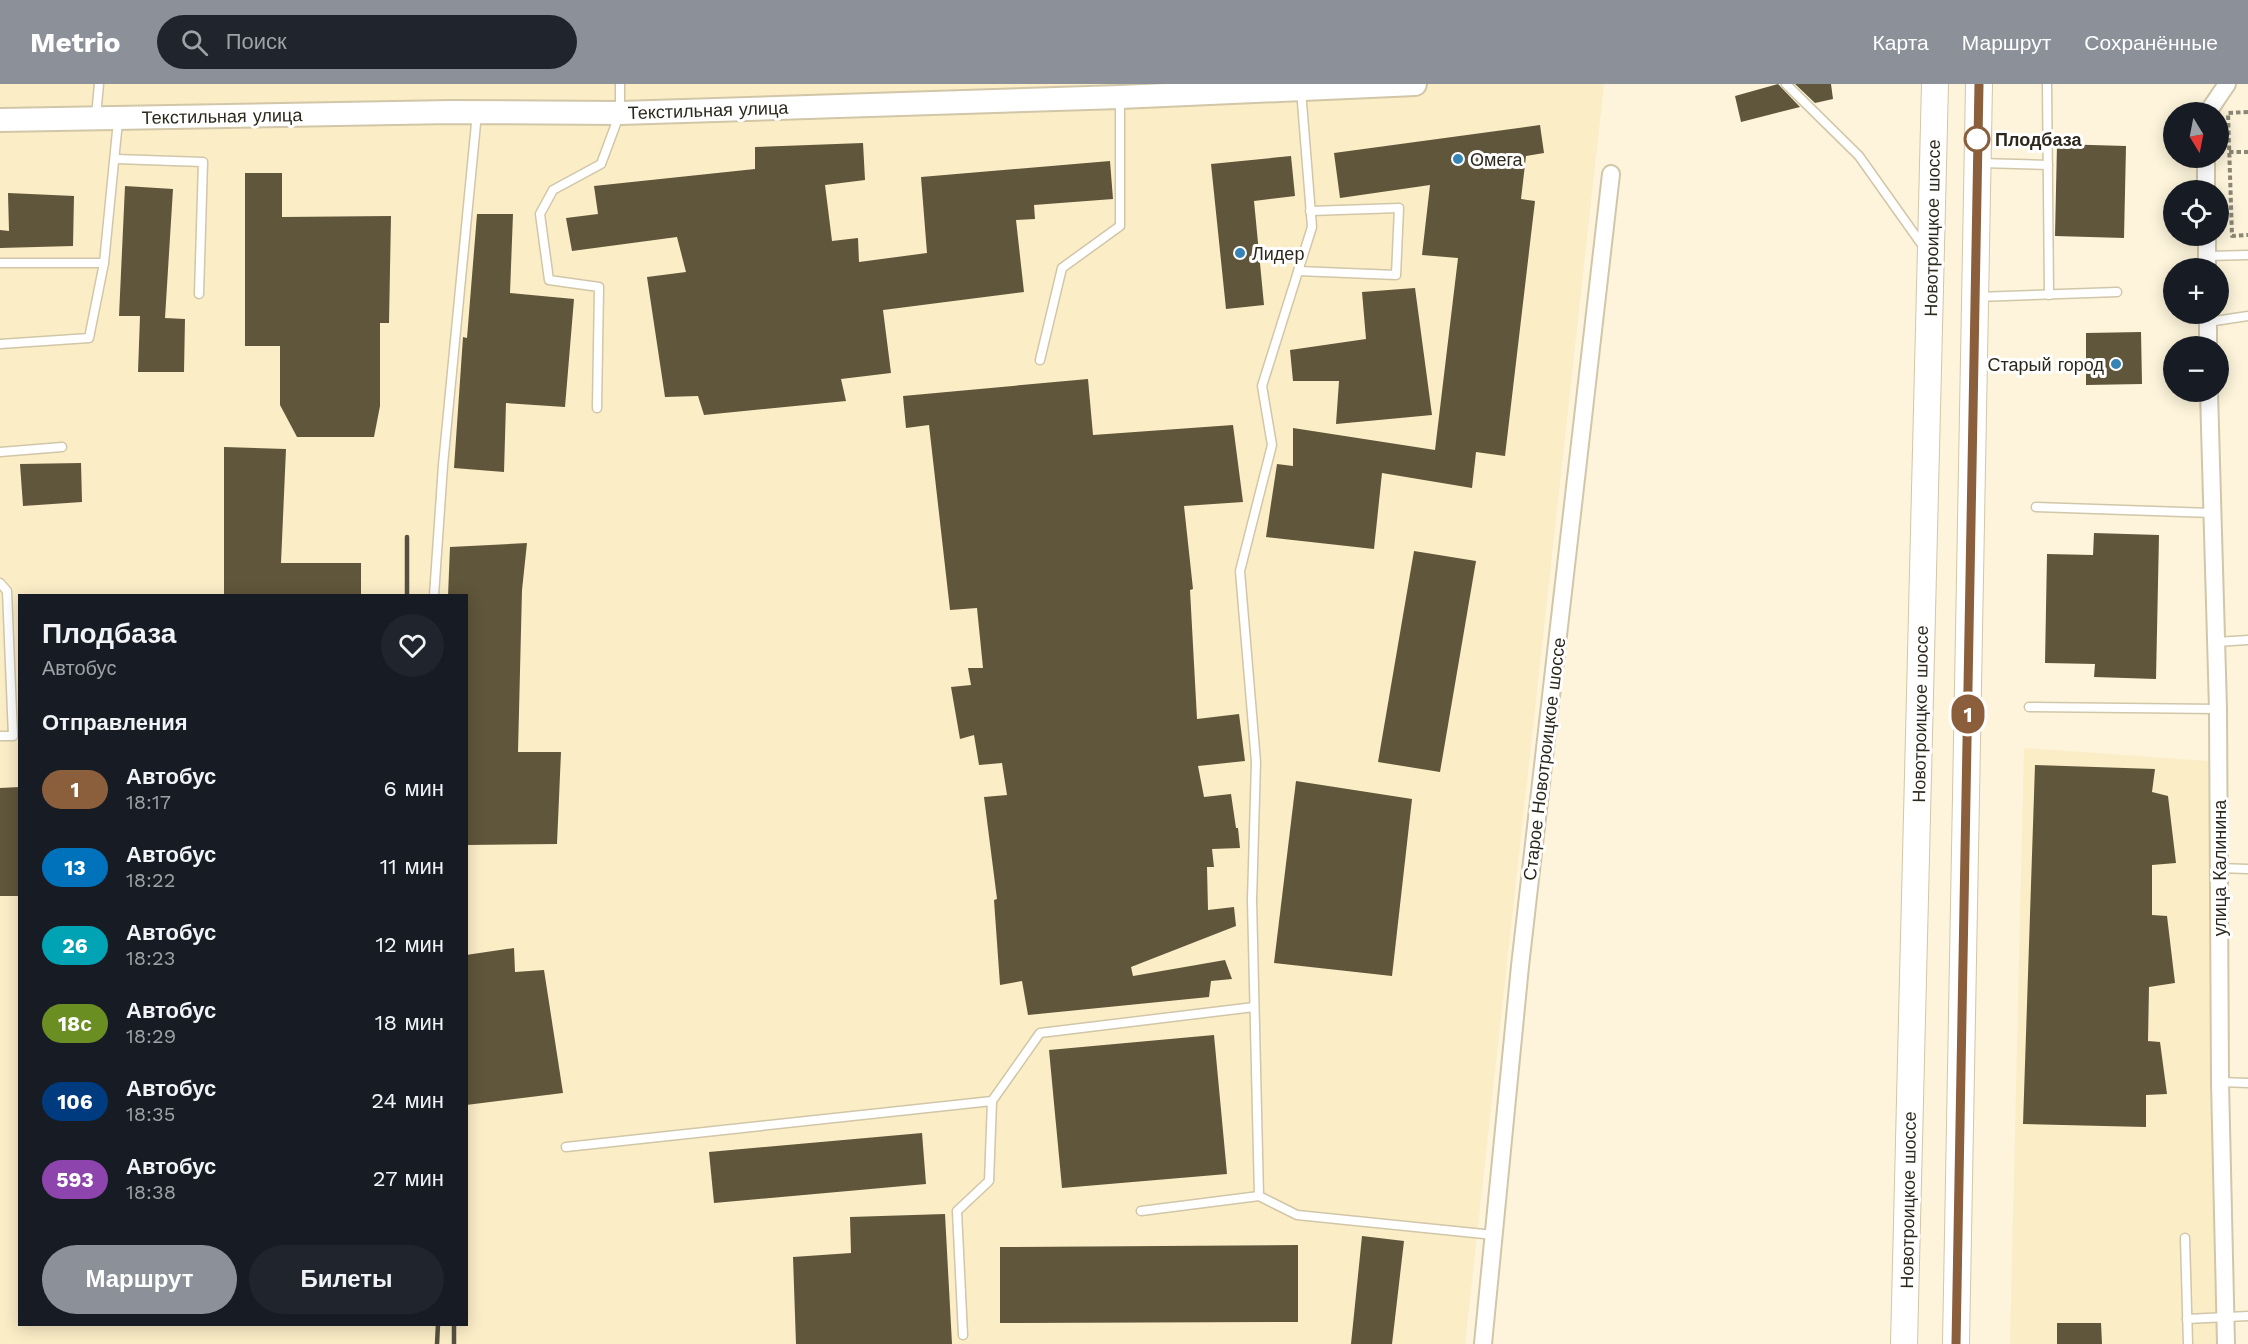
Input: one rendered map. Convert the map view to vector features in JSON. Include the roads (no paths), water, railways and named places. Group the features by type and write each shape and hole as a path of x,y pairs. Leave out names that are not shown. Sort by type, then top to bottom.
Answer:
{"main road":[{"name":"Текстильная улица","path":"0,120 477,112 620,112 1120,97 1415,84"},
{"name":"Новотроицкое шоссе","path":"1904,1344 1935,84"},
{"path":"1956,1344 1978,84"}],"street":[{"path":"2215,102 2227,84"},
{"name":"Старое Новотроицкое шоссе","path":"1483,1344 1520,966 1611,174"},
{"name":"улица Калинина","path":"2209,402 2218,710 2220,1082 2226,1344"}],"lane":[{"path":"96,117 99,84"},
{"path":"597,408 599,287 549,280 540,214 553,189 601,164 620,112 620,84"},
{"path":"1786,84 1859,156 1932,259"},
{"path":"2047,84 2049,295"},
{"path":"1259,1196 1252,900 1256,762 1240,571 1272,445 1262,386 1312,227 1300,90"},
{"path":"1040,360 1062,268 1120,226 1120,97"},
{"path":"434,594 442,465 477,112"},
{"path":"0,344 89,338 104,262 116,159 118,117"},
{"path":"116,159 203,162 199,294"},
{"path":"1976,163 2048,165"},
{"path":"1298,271 1396,275 1398,208 1310,211"},
{"path":"2229,258 2248,255"},
{"path":"0,263 104,262"},
{"path":"1976,297 2117,292"},
{"path":"2229,317 2248,316"},
{"path":"0,452 62,447"},
{"path":"2036,507 2212,513"},
{"path":"0,582 7,591 13,736 0,736"},
{"path":"2215,642 2248,640"},
{"path":"2029,707 2218,710"},
{"path":"2218,868 2248,869"},
{"path":"963,1335 957,1211 988,1181 992,1101 1040,1033 1254,1007"},
{"path":"2220,1082 2248,1083"},
{"path":"566,1147 992,1101"},
{"path":"1141,1211 1259,1196 1297,1215 1494,1235"},
{"path":"2185,1238 2188,1344"},
{"path":"2187,1319 2248,1316"}],"railway":[{"path":"407,537 407,594"},
{"path":"437,1344 438,1326"},
{"path":"454,1326 454,1344"}],"place":[{"name":"Плодбаза","path":"1977,139"},
{"name":"Омега","path":"1458,159"},
{"name":"Лидер","path":"1240,253"},
{"name":"Старый город","path":"2116,364"}]}
